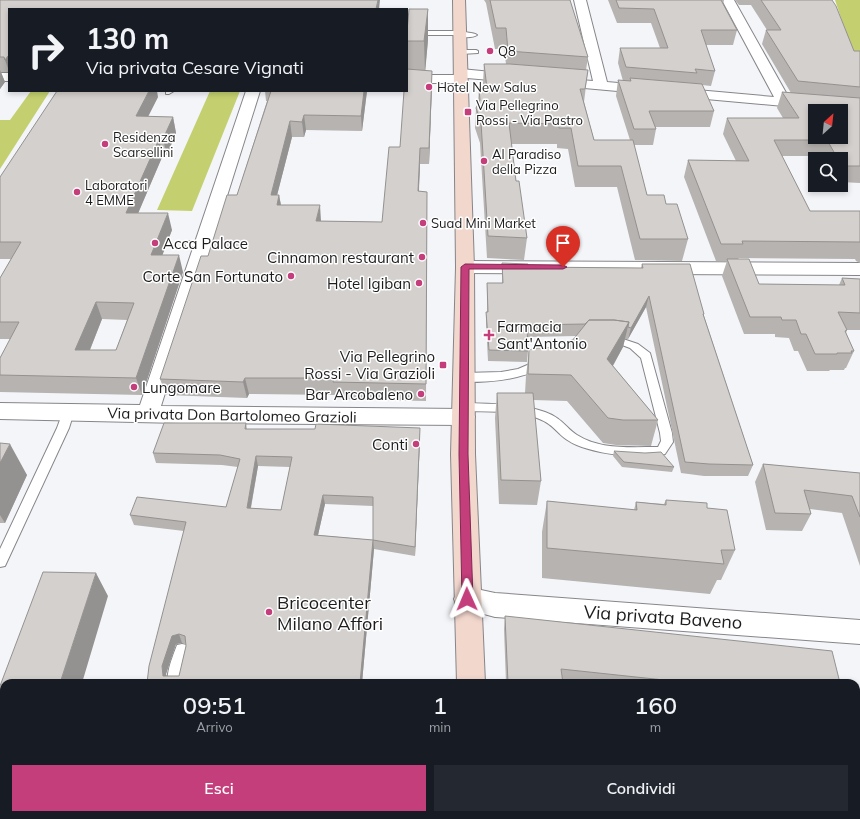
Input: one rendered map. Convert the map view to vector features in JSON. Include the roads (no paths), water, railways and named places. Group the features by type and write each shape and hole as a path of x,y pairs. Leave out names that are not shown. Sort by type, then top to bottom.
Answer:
{"main road":[{"path":"459,0 465,267 464,412 467,599 471,679"}],"street":[{"path":"580,0 601,86"},
{"path":"728,0 784,103"},
{"path":"408,79 497,73 529,79"},
{"path":"545,81 860,109"},
{"path":"148,414 196,244 253,92"},
{"path":"465,267 860,269"},
{"name":"Via privata Don Bartolomeo Grazioli","path":"0,411 423,417 464,412"},
{"name":"Via privata Baveno","path":"467,599 495,605 860,632"}],"lane":[{"path":"408,33 474,35"},
{"path":"460,52 476,52"},
{"path":"464,377 487,377 520,373 537,366 549,355 568,343 589,340 623,342 634,346 646,356 667,442 661,451 634,451 600,448 576,440 552,419 528,412 498,407 464,412"},
{"path":"0,562 4,546 63,428 68,412"},
{"path":"174,679 182,650"}],"place":[{"name":"Q8","path":"490,51"},
{"name":"Hotel New Salus","path":"429,87"},
{"name":"Via Pellegrino Rossi - Via Pastro","path":"468,112"},
{"name":"Residenza Scarsellini","path":"105,144"},
{"name":"Al Paradiso della Pizza","path":"484,161"},
{"name":"Laboratori 4 EMME","path":"77,192"},
{"name":"Suad Mini Market","path":"423,223"},
{"name":"Acca Palace","path":"155,243"},
{"name":"Cinnamon restaurant","path":"422,257"},
{"name":"Corte San Fortunato","path":"291,276"},
{"name":"Hotel Igiban","path":"419,283"},
{"name":"Farmacia Sant'Antonio","path":"489,335"},
{"name":"Via Pellegrino Rossi - Via Grazioli","path":"443,365"},
{"name":"Lungomare","path":"134,387"},
{"name":"Bar Arcobaleno","path":"421,394"},
{"name":"Conti","path":"416,444"},
{"name":"Bricocenter Milano Affori","path":"269,612"}]}
